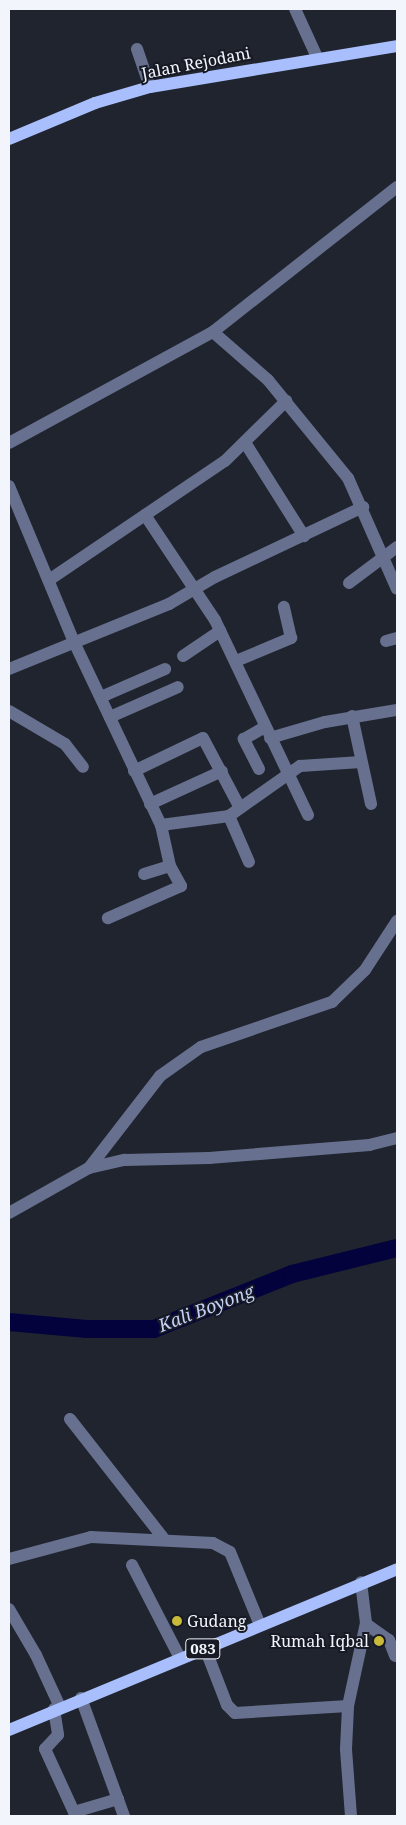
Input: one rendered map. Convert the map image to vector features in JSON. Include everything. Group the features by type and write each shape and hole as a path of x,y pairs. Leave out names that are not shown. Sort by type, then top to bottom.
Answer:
{"main road":[{"name":"Jalan Rejodani","path":"9,139 95,103 150,87 317,57 397,46"},
{"name":"083","path":"9,1730 178,1656 205,1648 361,1582 397,1569"}],"street":[{"path":"294,9 317,57"},
{"path":"137,49 150,87"},
{"path":"9,443 213,332 397,188"},
{"path":"213,332 286,401 348,478 363,507 397,589"},
{"path":"49,580 246,444 286,401"},
{"path":"246,444 304,536"},
{"path":"9,486 74,642 161,825 170,866 182,886 108,918"},
{"path":"9,668 169,604 363,507"},
{"path":"145,515 196,589 220,631 236,661 285,772 308,815"},
{"path":"349,583 397,547"},
{"path":"236,661 291,638 284,607"},
{"path":"184,656 220,631"},
{"path":"101,697 165,669"},
{"path":"110,717 178,687"},
{"path":"258,769 244,739 352,716 397,710"},
{"path":"9,711 65,744 83,768"},
{"path":"352,716 371,804"},
{"path":"134,771 202,738 222,771 249,862"},
{"path":"161,825 235,812 285,772 300,766 361,762"},
{"path":"150,804 222,771"},
{"path":"144,874 170,866"},
{"path":"89,1168 160,1076 201,1047 332,1002 365,970 397,921"},
{"path":"9,1213 89,1168 125,1160 228,1157 369,1145 397,1138"},
{"path":"70,1419 165,1540"},
{"path":"9,1559 90,1537 213,1543 230,1552 260,1625"},
{"path":"132,1565 178,1656"},
{"path":"352,1816 346,1749 348,1706 366,1624 361,1582"},
{"path":"9,1610 36,1655 57,1708 58,1735 45,1749 74,1812 118,1799"},
{"path":"366,1624 389,1640 395,1656"},
{"path":"205,1648 227,1705 235,1713 348,1706"},
{"path":"80,1698 124,1816"}],"waterway":[{"name":"Kali Boyong","path":"9,1322 87,1329 154,1329 292,1274 397,1248"}],"place":[{"name":"Gudang","path":"177,1621"},
{"name":"Rumah Iqbal","path":"379,1641"}]}
